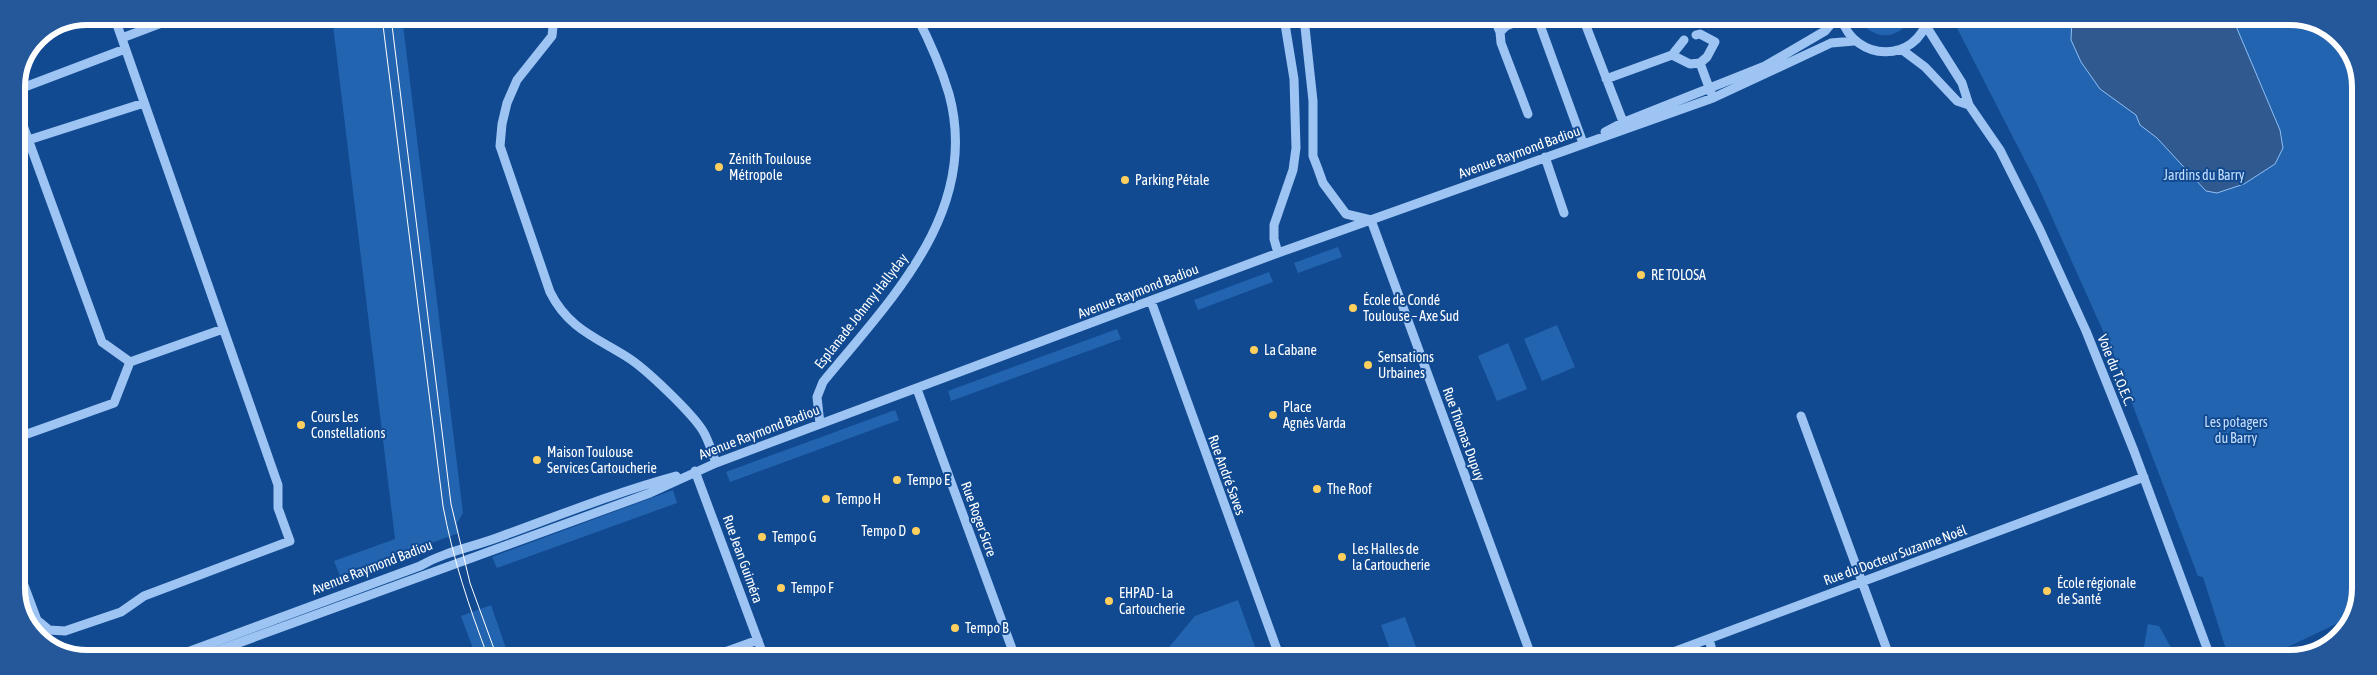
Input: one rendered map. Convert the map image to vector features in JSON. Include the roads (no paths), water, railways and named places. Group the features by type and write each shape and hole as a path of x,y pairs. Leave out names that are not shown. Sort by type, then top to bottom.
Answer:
{"street":[{"path":"25,587 38,620 49,630 65,631 121,612 144,596 290,541 278,508 278,485 117,25"},
{"path":"122,38 156,25"},
{"path":"553,25 552,36 517,80 507,103 502,124 500,146 550,292 558,308 568,319 588,334 628,357 648,373 695,421 703,431 716,463"},
{"name":"Esplanade Johnny Hallyday","path":"820,424 818,397 823,382 909,276 932,237 944,211 949,192 955,142 952,110 938,62 921,25"},
{"path":"1278,253 1274,239 1274,225 1289,186 1296,148 1294,80 1285,25"},
{"path":"1305,25 1312,85 1314,156 1318,170 1323,183 1346,214 1371,220"},
{"path":"1497,25 1501,43 1528,114"},
{"path":"1500,32 1509,25"},
{"path":"1540,25 1583,143"},
{"path":"1586,25 1624,126"},
{"name":"Avenue Raymond Badiou","path":"1711,94 1774,61 1826,31 1831,25"},
{"path":"1843,25 1854,41 1864,48 1876,52 1901,50 1916,40 1925,25"},
{"name":"Voie du T.O.E.C.","path":"1929,25 1962,83 1969,105 2000,150 2040,230 2086,332 2144,477 2208,650"},
{"path":"1672,55 1690,64 1700,64 1708,57 1715,42 1700,34 1696,35"},
{"path":"1606,79 1672,55 1684,40"},
{"name":"Avenue Raymond Badiou","path":"217,650 650,493 695,471 820,424 1278,253 1592,140 1624,126 1711,94 1831,44 1854,41"},
{"path":"25,87 125,49"},
{"name":"Voie du T.O.E.C.","path":"1901,50 1925,67 1957,101 1969,105"},
{"path":"1700,64 1711,94"},
{"path":"25,141 144,104"},
{"path":"25,132 102,342 130,362"},
{"path":"1545,157 1564,213"},
{"name":"Rue Thomas Dupuy","path":"1371,220 1529,650"},
{"name":"Rue André Saves","path":"1151,301 1277,650"},
{"path":"25,435 114,403 130,362 223,329"},
{"name":"Rue Roger Sicre","path":"917,389 1012,650"},
{"path":"1801,416 1887,650"},
{"name":"Avenue Raymond Badiou","path":"190,650 420,566 440,555 497,538 646,484 695,471"},
{"name":"Rue Jean Guiméra","path":"695,471 762,650"},
{"name":"Rue du Docteur Suzanne Noël","path":"1678,650 2144,477"},
{"path":"1709,638 1712,650"},
{"path":"730,650 758,640"}],"tram line":[{"path":"383,25 443,506 462,583 485,650"},
{"path":"392,25 451,504 470,583 494,650"}],"place":[{"name":"Zénith Toulouse Métropole","path":"719,167"},
{"name":"Parking Pétale","path":"1125,180"},
{"name":"RE TOLOSA","path":"1641,275"},
{"name":"École de Condé Toulouse – Axe Sud","path":"1353,308"},
{"name":"La Cabane","path":"1254,350"},
{"name":"Sensations Urbaines","path":"1368,365"},
{"name":"Place Agnès Varda","path":"1273,415"},
{"name":"Cours Les Constellations","path":"301,425"},
{"name":"Maison Toulouse Services Cartoucherie","path":"537,460"},
{"name":"Tempo E","path":"897,480"},
{"name":"The Roof","path":"1317,489"},
{"name":"Tempo H","path":"826,499"},
{"name":"Tempo D","path":"916,531"},
{"name":"Tempo G","path":"762,537"},
{"name":"Les Halles de la Cartoucherie","path":"1342,557"},
{"name":"Tempo F","path":"781,588"},
{"name":"École régionale de Santé","path":"2047,591"},
{"name":"EHPAD - La Cartoucherie","path":"1109,601"},
{"name":"Tempo B","path":"955,628"}],"park label":[{"name":"Jardins du Barry","path":"2204,175"},
{"name":"Les potagers du Barry","path":"2236,430"}]}
